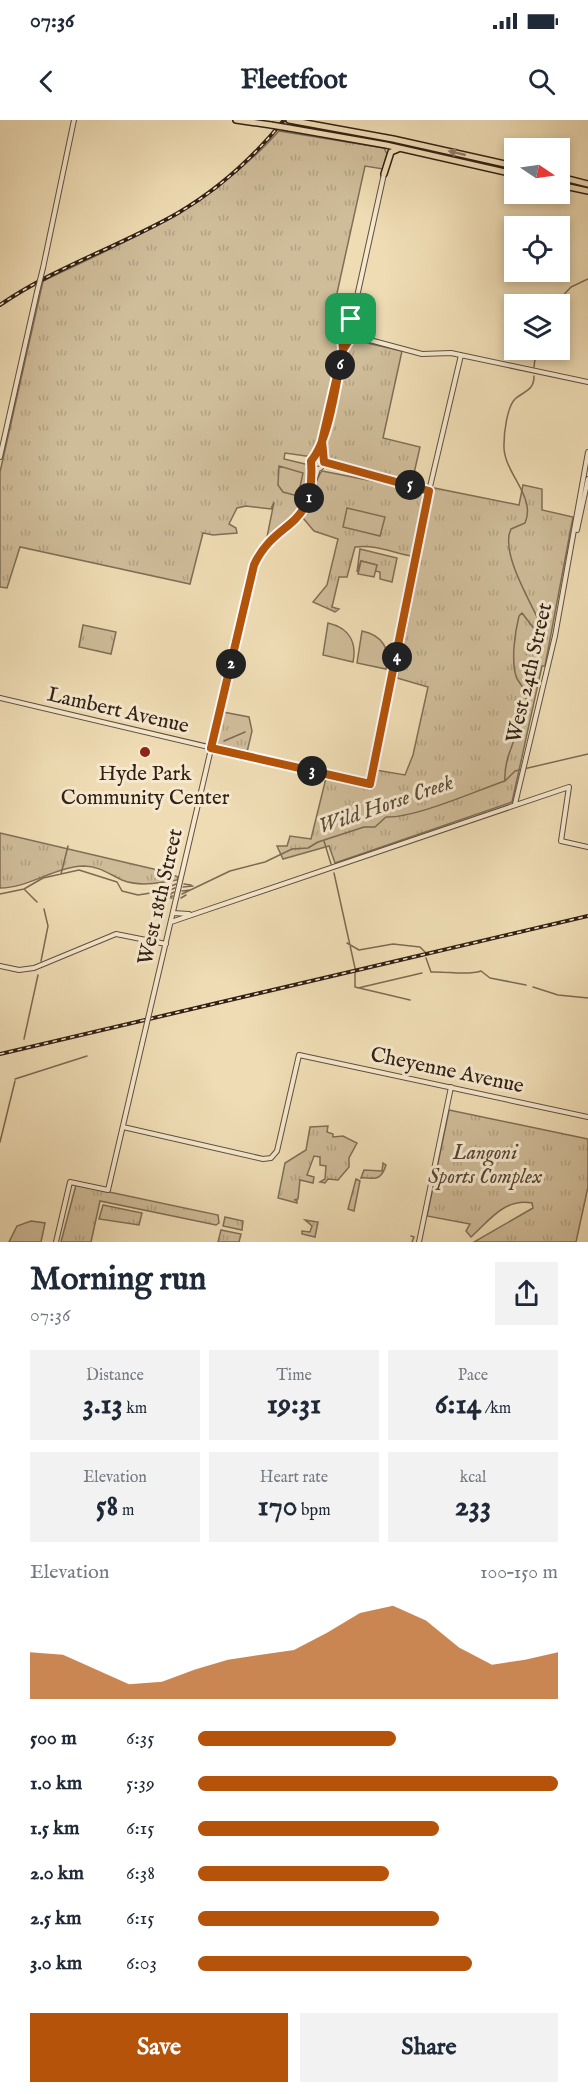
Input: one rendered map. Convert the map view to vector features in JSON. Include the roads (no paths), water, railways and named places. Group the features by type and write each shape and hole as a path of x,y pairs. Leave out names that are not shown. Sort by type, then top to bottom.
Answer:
{"main road":[{"path":"236,120 373,142 504,172"},
{"path":"291,120 393,139 504,164"},
{"path":"373,142 388,150 384,174"},
{"path":"384,174 392,150 408,150"},
{"path":"570,180 588,184"},
{"path":"570,187 588,191"}],"street":[{"path":"0,457 74,120"},
{"path":"384,174 348,336 322,441 316,456 339,468 429,491 460,355"},
{"path":"348,336 428,355 451,352 588,382"},
{"path":"322,441 323,460"},
{"name":"West 24th Street","path":"515,804 555,636 588,452"},
{"name":"West 18th Street","path":"311,490 313,467 311,461 316,456"},
{"name":"West 18th Street","path":"56,1242 70,1182 108,1190 254,565 261,553 304,510 323,460"},
{"path":"313,467 339,468"},
{"name":"West 24th Street","path":"572,548 588,479"},
{"name":"Lambert Avenue","path":"0,698 370,784 429,491"},
{"path":"171,922 570,787 561,841 588,847"},
{"path":"173,913 192,914"},
{"path":"0,966 19,970 34,968 116,934 165,944"},
{"name":"Cheyenne Avenue","path":"123,1127 262,1160 271,1158 277,1151 299,1055 588,1117"},
{"path":"419,1242 451,1087"}],"waterway":[{"path":"564,294 571,287 588,279"},
{"path":"534,367 535,360"},
{"path":"505,781 507,759 522,718 526,696 525,690 517,679 514,662 519,616 522,613 535,630 538,627 538,619 517,575 509,550 511,529 525,523 527,513 523,494 508,464 504,439 506,420 512,403 530,388 534,376"},
{"path":"224,741 245,732"},
{"name":"Wild Horse Creek","path":"182,894 230,871 265,862 292,849 308,848 318,842 364,827 375,827 386,817 429,809 462,797 505,781 515,771 588,754"},
{"path":"324,841 331,864"},
{"path":"61,874 68,846"},
{"name":"Wild Horse Creek","path":"0,894 24,889 43,878 79,870 117,882 122,891 138,895 157,892 165,897 173,896"},
{"path":"334,873 355,968 355,987 410,1000"},
{"name":"Wild Horse Creek","path":"157,892 176,884"},
{"name":"Wild Horse Creek","path":"184,884 191,885"},
{"name":"Wild Horse Creek","path":"183,887 193,886"},
{"name":"Wild Horse Creek","path":"162,893 175,888"},
{"path":"25,890 37,902"},
{"name":"Wild Horse Creek","path":"182,891 190,890"},
{"name":"Wild Horse Creek","path":"167,896 174,892"},
{"name":"Wild Horse Creek","path":"181,898 186,895"},
{"name":"Wild Horse Creek","path":"166,897 172,898"},
{"path":"41,961 48,926 44,909"},
{"path":"347,943 359,950 393,944 420,947 425,952"},
{"path":"426,958 431,972 481,971 490,978 526,985"},
{"path":"358,988 422,973"},
{"path":"24,1039 38,975"},
{"path":"533,987 558,995 588,998"},
{"path":"15,1079 87,1056"},
{"path":"0,1142 15,1081"},
{"path":"411,1236 414,1237 412,1242"}],"railway":[{"path":"0,305 43,279 156,225 193,204 235,171 261,147 284,120"},
{"path":"0,1054 588,916"}],"place":[{"name":"Hyde Park Community Center","path":"145,752"}],"park label":[{"name":"Langoni Sports Complex","path":"485,1165"}]}
